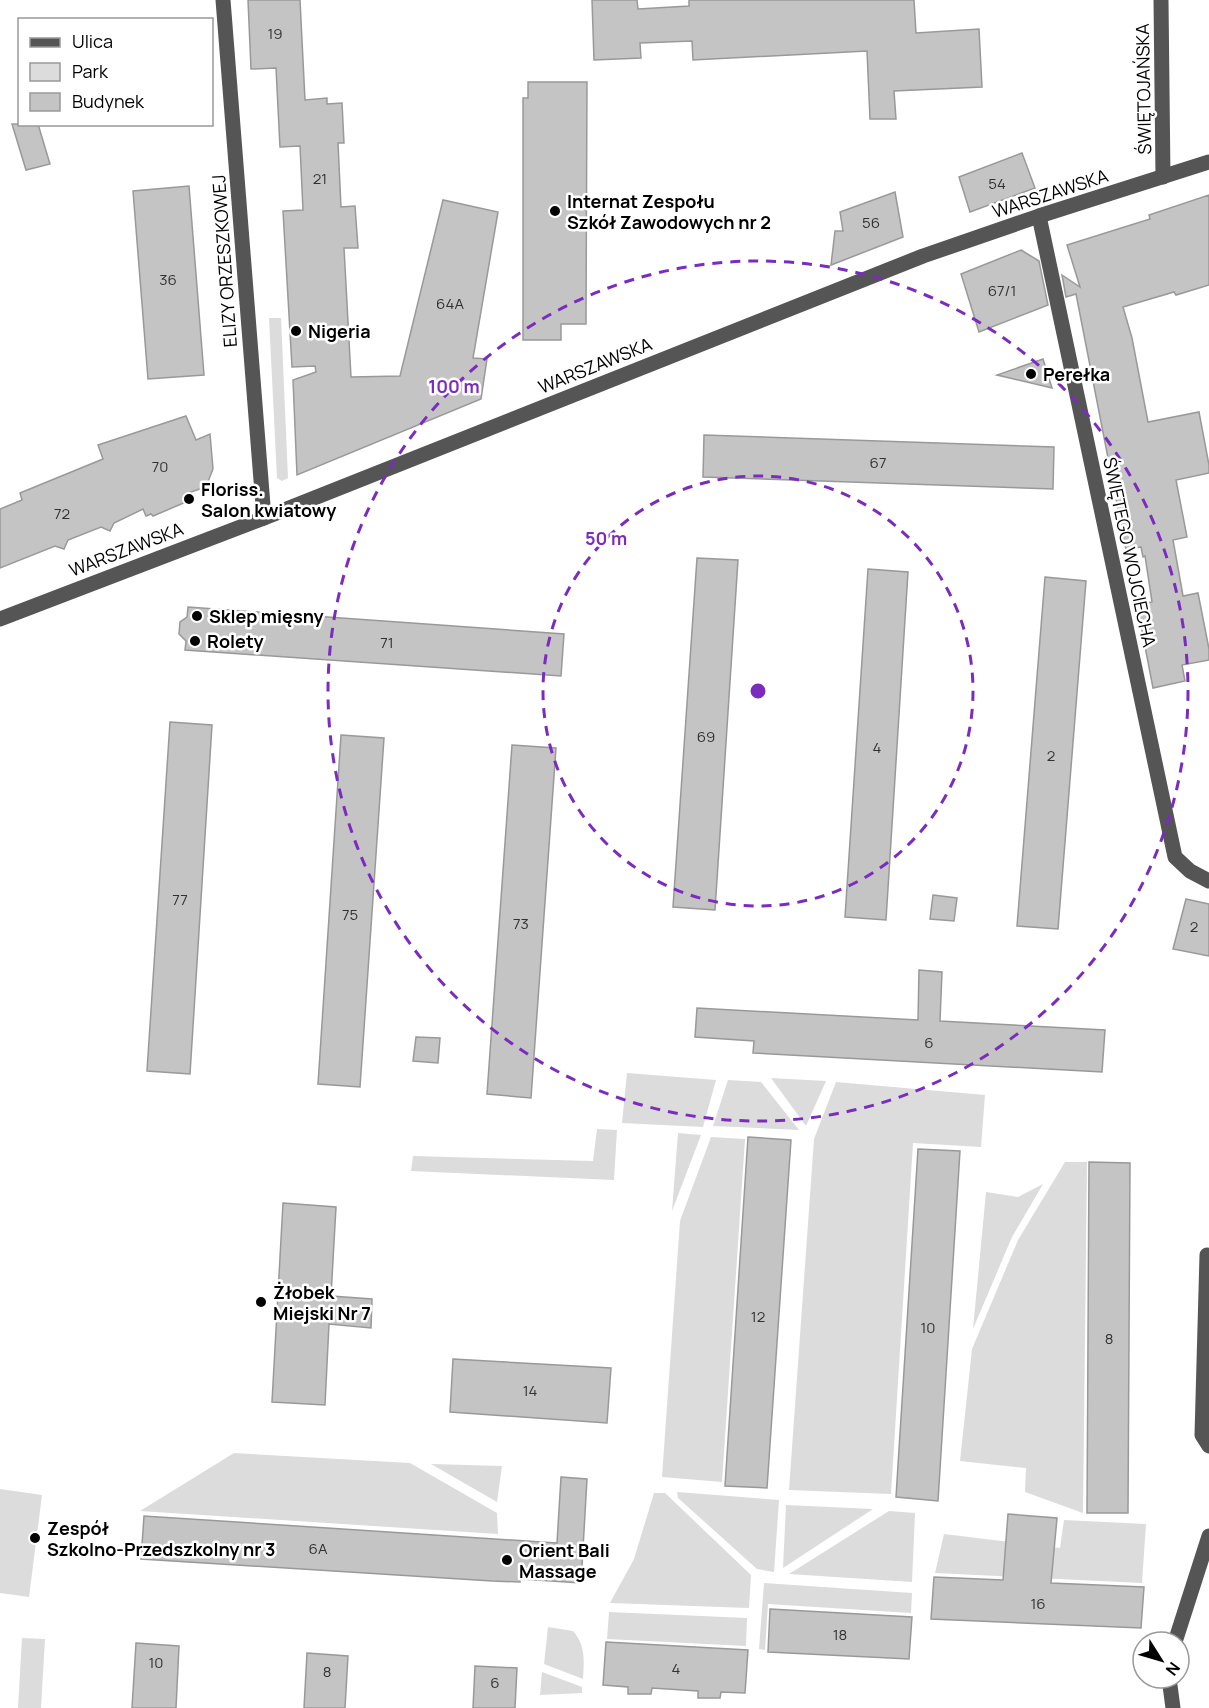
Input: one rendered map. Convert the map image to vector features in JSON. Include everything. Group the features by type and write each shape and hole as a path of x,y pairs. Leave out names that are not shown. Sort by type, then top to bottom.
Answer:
{"street":[{"name":"ELIZY ORZESZKOWEJ","path":"223,0 264,518"},
{"name":"ŚWIĘTOJAŃSKA","path":"1161,0 1163,177"},
{"name":"WARSZAWSKA","path":"0,619 264,518 923,256 1209,162"},
{"name":"ŚWIĘTEGO WOJCIECHA","path":"1039,216 1175,857 1190,871 1208,881"},
{"path":"1207,1254 1202,1435 1209,1446"},
{"path":"1179,1630 1209,1536"},
{"path":"1171,1690 1173,1708"}],"green space":[{"path":"269,318 281,318 288,478 282,481 277,478"},
{"path":"627,1073 716,1080 703,1127 622,1123"},
{"path":"771,1078 826,1081 806,1126"},
{"path":"728,1080 761,1082 799,1130 713,1126"},
{"path":"836,1082 985,1095 981,1147 913,1143 891,1494 789,1490 814,1139"},
{"path":"597,1129 617,1130 614,1180 411,1171 413,1156 593,1161"},
{"path":"678,1133 701,1135 672,1211"},
{"path":"711,1137 745,1139 722,1482 662,1477 680,1221"},
{"path":"1065,1162 1087,1162 1083,1513 1025,1492 1026,1468 960,1461 972,1349 1018,1240"},
{"path":"1043,1184 1012,1237 973,1329 986,1192 1018,1197"},
{"path":"234,1453 410,1463 497,1513 498,1534 140,1511"},
{"path":"431,1464 502,1466 497,1502"},
{"path":"0,1489 42,1495 29,1597 0,1593"},
{"path":"677,1492 779,1500 774,1572 757,1569 678,1498"},
{"path":"654,1493 665,1493 751,1575 749,1608 610,1603 634,1559"},
{"path":"786,1505 873,1509 783,1568"},
{"path":"889,1511 915,1513 912,1582 789,1574"},
{"path":"1064,1520 1146,1524 1142,1583 935,1573 944,1534 1060,1548"},
{"path":"764,1583 912,1593 911,1613 768,1604 765,1650 759,1649"},
{"path":"609,1612 747,1618 746,1646 607,1639"},
{"path":"548,1627 573,1631 580,1642 583,1654 583,1679 544,1664"},
{"path":"22,1638 45,1639 41,1708 18,1708"},
{"path":"542,1672 582,1687 582,1693 540,1695"}],"building":[{"path":"248,0 300,0 305,100 327,98 327,104 342,103 344,143 338,143 341,207 355,206 358,248 344,248 351,377 400,376 443,200 498,212 473,358 487,359 481,399 297,475 293,380 316,372 315,366 292,367 283,211 303,210 300,146 280,147 276,68 251,69"},
{"path":"592,0 637,0 638,9 689,6 689,0 914,0 916,33 979,29 982,87 894,91 896,119 870,119 867,51 693,60 692,41 640,43 641,58 594,60"},
{"name":"Internat Zespołu Szkół Zawodowych nr 2","path":"528,82 587,82 586,324 561,324 561,340 523,340 523,98 528,98"},
{"path":"12,124 39,126 50,164 26,170"},
{"path":"1022,153 1035,188 970,212 959,177"},
{"path":"189,186 204,375 148,379 133,191"},
{"path":"895,192 903,237 831,265 835,231 843,231 840,212"},
{"path":"1209,195 1209,285 1176,295 1174,292 1123,307 1132,338 1148,422 1199,412 1209,465 1209,473 1176,480 1187,537 1173,540 1183,596 1198,593 1209,660 1182,665 1185,681 1153,688 1137,605 1152,602 1145,556 1143,557 1141,547 1126,550 1076,294 1066,297 1062,275 1080,287 1067,245 1150,219 1149,215"},
{"path":"1021,250 1039,261 1048,305 979,332 961,274"},
{"name":"Perełka","path":"1043,359 1052,388 997,375"},
{"path":"186,416 196,440 210,434 213,469 206,487 191,492 193,499 153,516 151,514 146,516 143,509 114,523 110,531 101,527 68,540 64,549 55,546 0,568 0,509 22,500 20,493 103,459 98,445"},
{"path":"704,435 1054,447 1053,489 703,477"},
{"path":"697,558 738,560 715,910 673,907"},
{"path":"868,569 908,572 886,920 845,917"},
{"path":"1045,577 1086,581 1058,929 1017,926"},
{"path":"188,607 564,634 561,676 185,650 186,641 179,634 180,622 187,617"},
{"path":"170,722 212,725 190,1074 147,1071"},
{"path":"341,735 384,738 360,1087 318,1084"},
{"path":"512,745 556,748 531,1098 487,1094"},
{"path":"933,895 957,898 954,921 930,919"},
{"path":"1186,899 1209,904 1209,956 1173,949"},
{"path":"919,970 942,972 940,1021 1105,1030 1102,1072 753,1053 754,1041 695,1037 697,1008 918,1020"},
{"path":"416,1037 440,1038 438,1063 413,1061"},
{"path":"748,1137 791,1140 767,1488 725,1486"},
{"path":"918,1149 960,1151 938,1501 896,1497"},
{"path":"1089,1162 1130,1163 1128,1513 1087,1513"},
{"path":"283,1203 336,1207 331,1296 372,1299 371,1328 329,1324 325,1405 272,1402"},
{"path":"453,1359 611,1368 607,1423 450,1412"},
{"path":"561,1477 587,1479 581,1583 520,1579 520,1582 492,1581 141,1559 144,1516 557,1543"},
{"path":"1008,1514 1057,1518 1051,1583 1144,1587 1141,1628 931,1619 934,1577 1003,1580"},
{"path":"770,1609 912,1617 909,1659 768,1652"},
{"path":"606,1642 748,1650 745,1693 721,1692 720,1698 698,1698 698,1691 652,1688 651,1694 628,1694 628,1687 603,1685"},
{"path":"136,1643 179,1646 176,1708 132,1708"},
{"path":"307,1653 348,1656 345,1708 304,1708"},
{"path":"475,1666 517,1668 515,1708 473,1708"}],"place":[{"name":"Internat Zespołu Szkół Zawodowych nr 2","path":"555,211"},
{"name":"Nigeria","path":"296,331"},
{"name":"Perełka","path":"1031,374"},
{"name":"Floriss. Salon kwiatowy","path":"189,499"},
{"name":"Sklep mięsny","path":"197,616"},
{"name":"Rolety","path":"195,641"},
{"name":"Żłobek Miejski Nr 7","path":"261,1302"},
{"name":"Zespół Szkolno-Przedszkolny nr 3","path":"35,1538"},
{"name":"Orient Bali Massage","path":"507,1560"}]}
